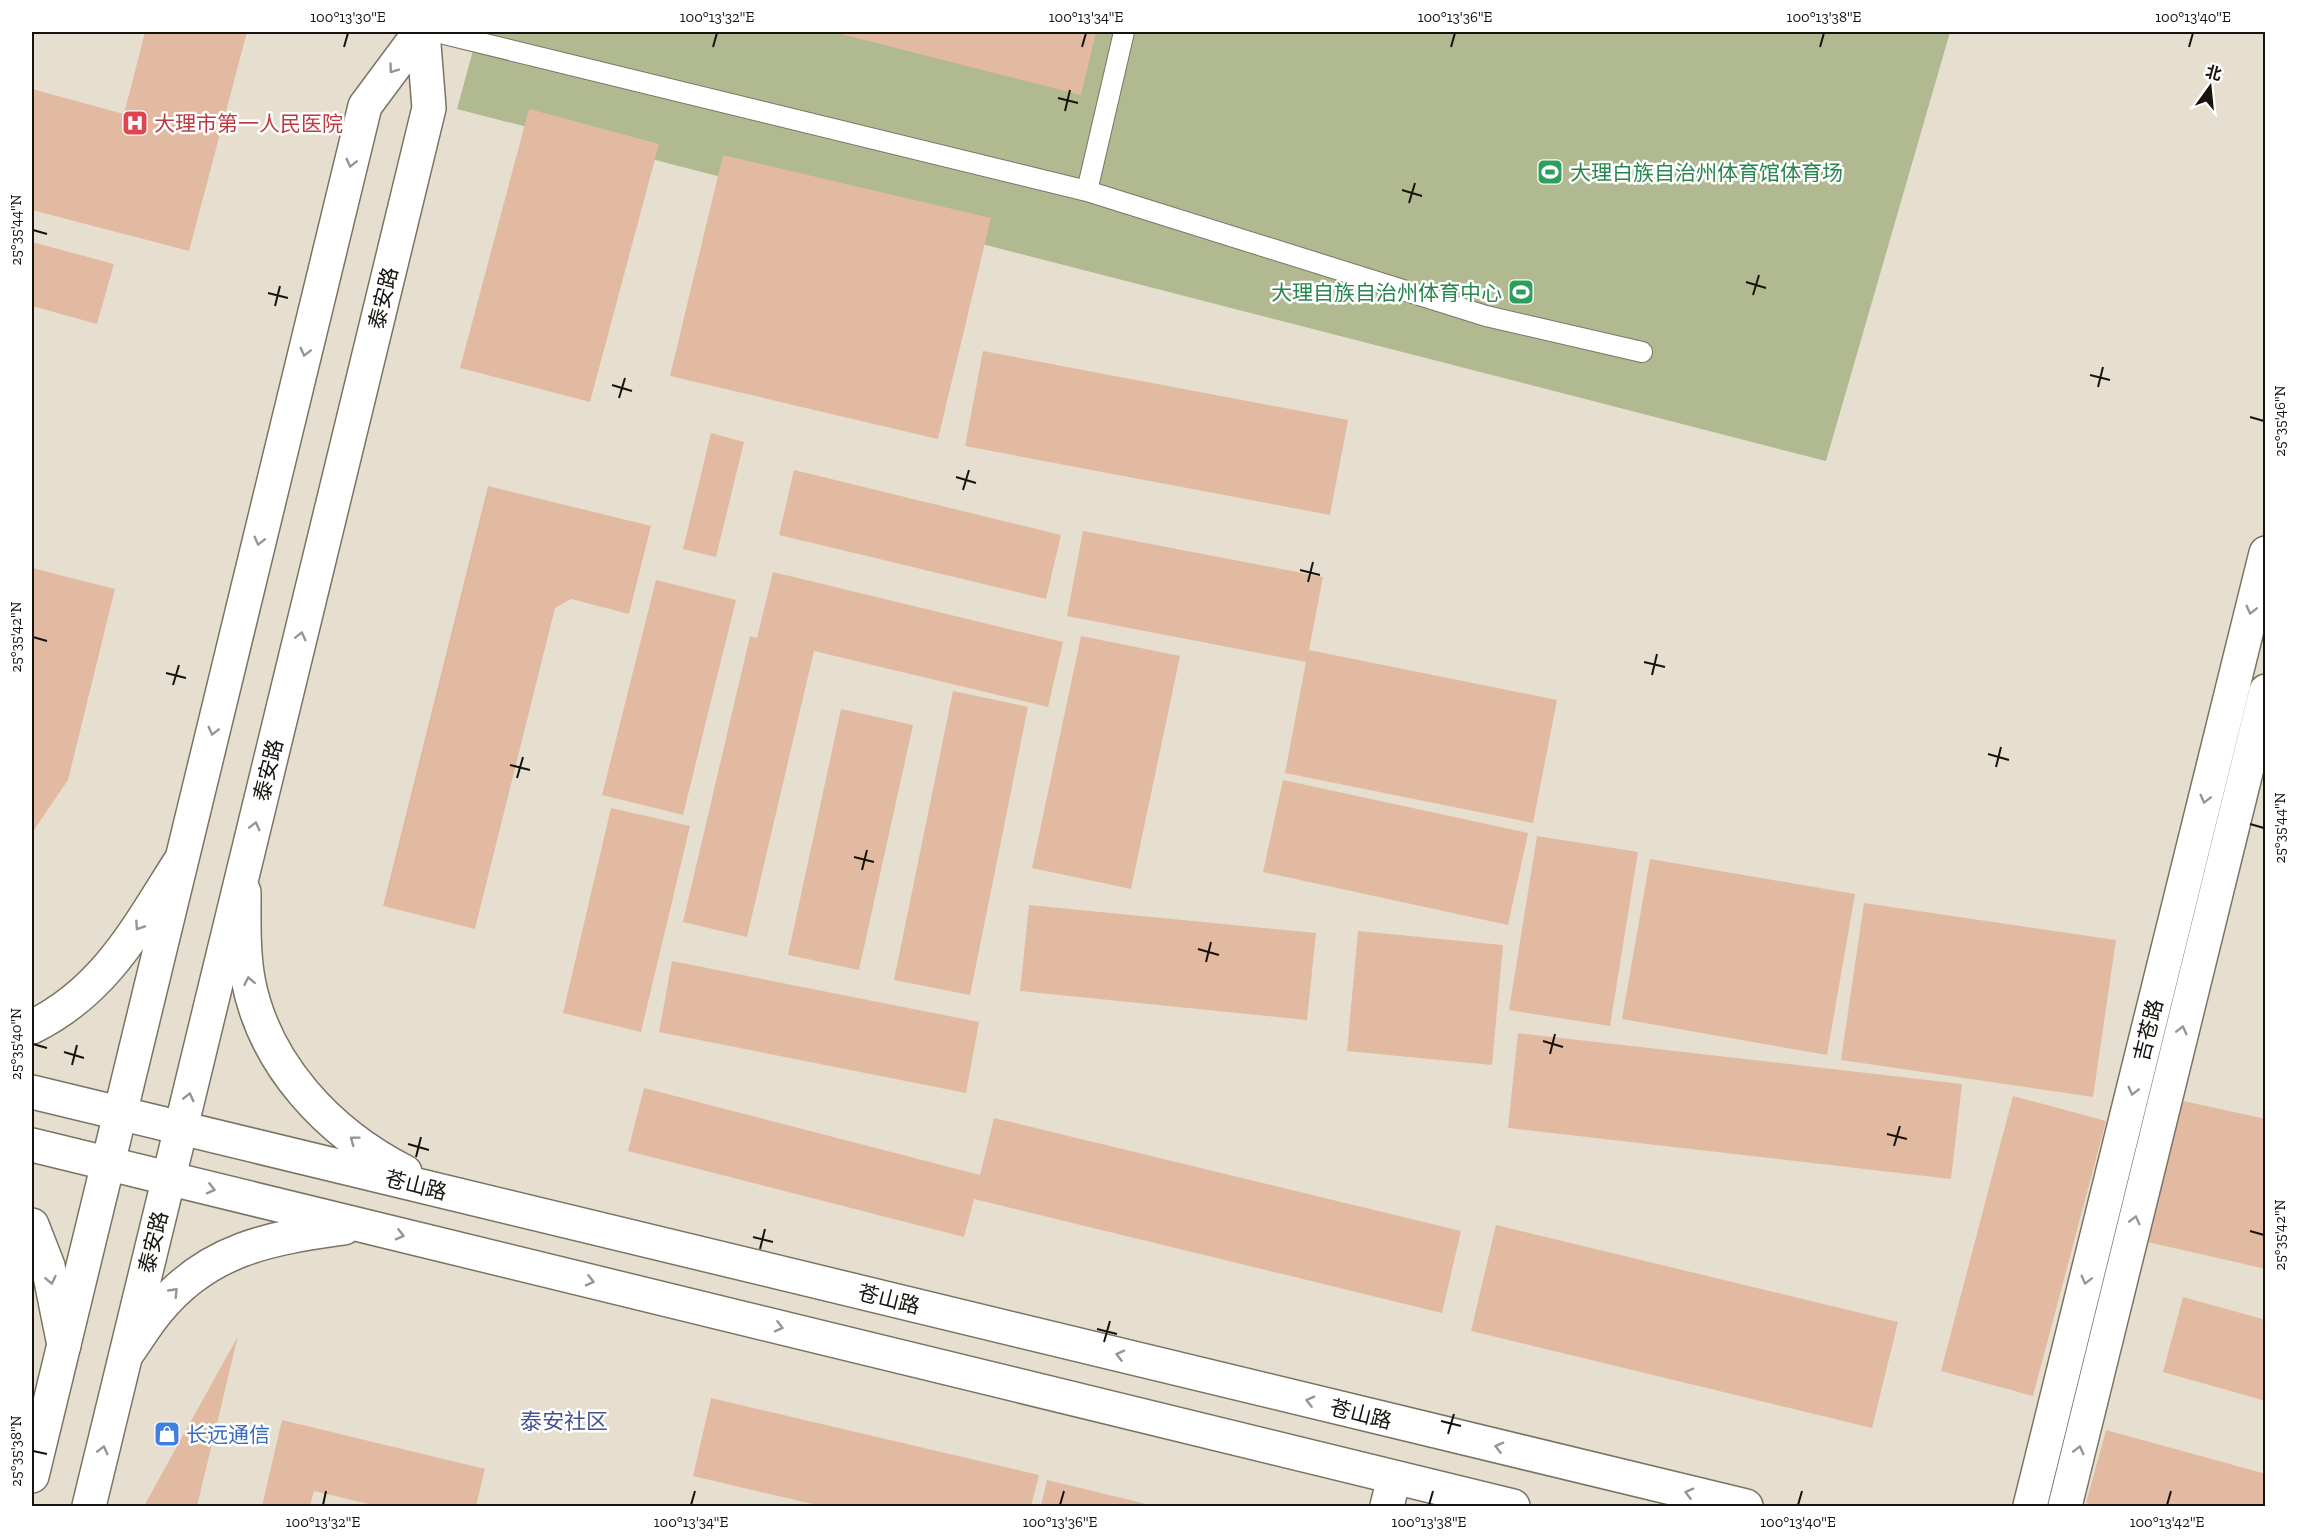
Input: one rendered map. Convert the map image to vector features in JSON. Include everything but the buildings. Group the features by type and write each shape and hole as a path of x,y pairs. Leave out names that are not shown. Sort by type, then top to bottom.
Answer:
{"main road":[{"name":"泰安路","path":"32,1476 365,106 421,32"},
{"name":"泰安路","path":"89,1506 429,108 421,32"},
{"name":"吉苍路","path":"2030,1506 2265,553"},
{"name":"吉苍路","path":"2065,1506 2265,691"},
{"path":"32,1027 64,1009 109,969 182,859"},
{"path":"243,872 245,956 249,980 261,1022 280,1060 315,1107 355,1141 390,1165 441,1191"},
{"name":"苍山路","path":"32,1092 1746,1506"},
{"path":"32,1145 363,1225 1390,1492 1513,1506"},
{"path":"32,1225 48,1266 64,1345"},
{"path":"126,1355 164,1303 188,1279 216,1260 242,1248 292,1235 363,1225"}],"lane":[{"path":"436,32 1087,191 1486,316 1642,352"},
{"path":"1087,191 1124,32"}],"green space":[{"name":"大理自族自治州体育中心","path":"478,32 1950,32 1826,461 457,109"}],"place":[{"name":"大理市第一人民医院","path":"135,123"},
{"name":"大理白族自治州体育馆体育场","path":"1550,172"},
{"name":"大理自族自治州体育中心","path":"1521,292"},
{"name":"长远通信","path":"167,1434"}],"district":[{"name":"泰安社区","path":"564,1421"}]}
